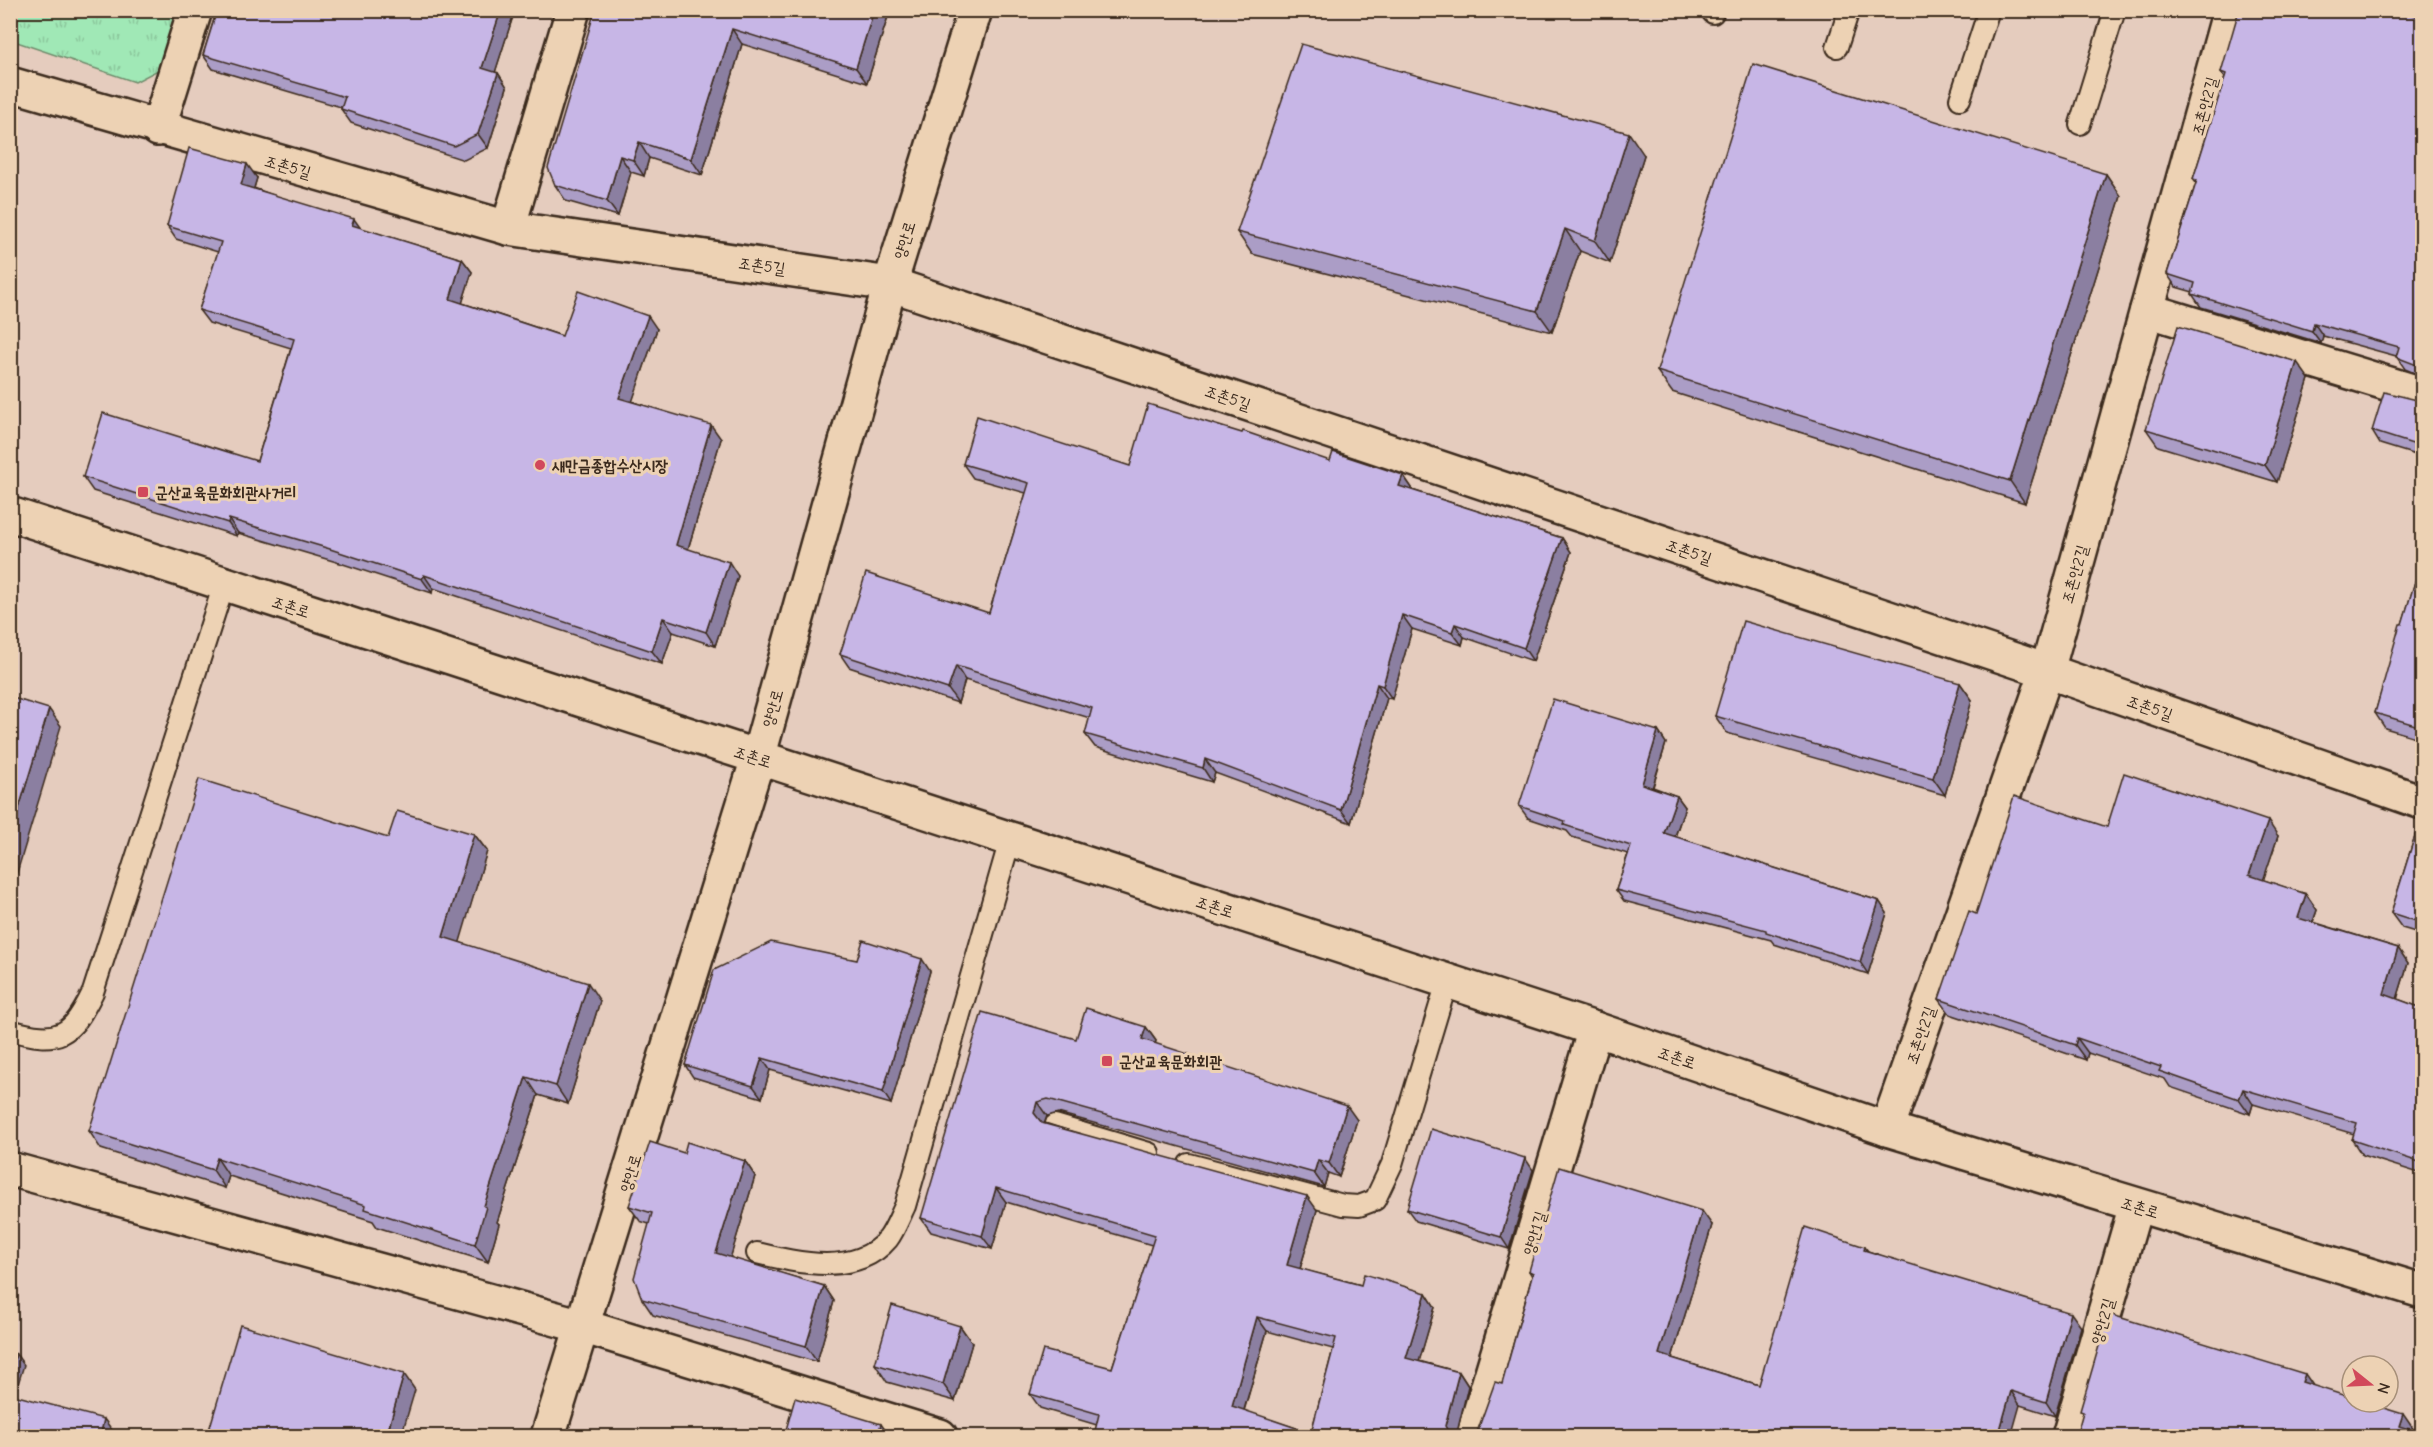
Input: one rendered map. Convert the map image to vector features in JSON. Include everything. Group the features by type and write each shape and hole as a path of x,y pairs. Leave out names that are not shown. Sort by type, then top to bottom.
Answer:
{"street":[{"path":"158,129 195,10"},
{"path":"508,228 573,10"},
{"name":"양안로","path":"548,1437 758,758 890,284 975,10"},
{"name":"조촌안2길","path":"1887,1129 2047,671 2230,10"},
{"name":"조촌5길","path":"10,84 158,129 508,228 890,284 2047,671 2422,801"},
{"path":"2147,310 2422,394"},
{"name":"조촌로","path":"10,514 1595,1029 1887,1129 2422,1291"},
{"name":"양안1길","path":"1473,1437 1595,1029"},
{"path":"10,1169 582,1326 940,1437"},
{"name":"양안2길","path":"2068,1437 2136,1206"}],"lane":[{"path":"1837,47 1849,10"},
{"path":"1960,99 1989,10"},
{"path":"2080,124 2115,10"},
{"path":"10,1030 41,1039 65,1033 81,1017 93,992 224,584"},
{"path":"756,1253 802,1264 857,1261 888,1239 905,1206 1010,840"},
{"path":"1055,1125 1343,1204 1359,1206 1376,1200 1392,1164 1447,982"}],"green space":[{"path":"11,10 176,11 158,70 135,82 11,40"}],"building":[{"path":"217,10 501,10 482,68 498,73 478,134 454,146 341,109 345,97 203,55"},
{"path":"595,10 874,10 856,68 732,29 691,159 639,142 633,160 620,156 607,201 555,185 548,168"},
{"path":"2239,10 2399,10 2422,18 2422,367 2396,357 2399,347 2314,323 2312,331 2192,294 2195,283 2167,274 2197,180 2193,179 2226,74 2221,72"},
{"path":"1301,44 1629,133 1595,241 1565,229 1537,311 1237,232"},
{"path":"1753,64 2106,174 2010,481 1657,371"},
{"path":"189,148 247,164 241,185 354,219 352,225 462,259 450,299 562,336 578,291 648,316 619,398 711,425 676,545 729,562 706,632 663,618 652,651 424,575 422,579 229,519 228,523 83,477 103,413 257,461 294,339 199,310 221,242 167,226"},
{"path":"2178,326 2297,362 2265,465 2146,429"},
{"path":"2384,392 2417,400 2422,397 2422,447 2372,431"},
{"path":"1148,404 1242,433 1243,431 1330,461 1333,452 1403,475 1399,486 1562,538 1524,648 1455,624 1452,632 1402,615 1383,686 1377,684 1341,810 1205,759 1203,768 1085,734 1092,708 956,666 948,689 840,654 866,573 989,613 1029,483 963,464 977,416 1130,466"},
{"path":"2422,559 2422,727 2375,713 2400,624 2402,624"},
{"path":"1743,621 1960,683 1933,778 1715,716"},
{"path":"10,697 49,709 10,838"},
{"path":"1553,699 1658,731 1642,784 1677,796 1664,833 1879,901 1860,962 1766,932 1766,930 1616,890 1631,846 1564,825 1565,821 1519,806"},
{"path":"2124,773 2268,821 2249,875 2306,894 2298,918 2398,948 2384,994 2422,1008 2422,1163 2352,1140 2357,1123 2243,1089 2239,1099 2159,1071 2161,1067 2077,1038 2075,1045 1939,999 1969,911 1976,914 2014,796 2107,827"},
{"path":"199,779 388,838 397,811 474,834 443,937 588,983 556,1086 526,1077 484,1206 486,1207 475,1244 365,1209 366,1205 217,1158 213,1170 89,1131"},
{"path":"2422,813 2422,923 2391,913"},
{"path":"863,940 922,959 883,1092 762,1058 753,1086 685,1065 714,970 771,942 857,960"},
{"path":"1086,1008 1146,1027 1142,1039 1347,1106 1329,1163 1318,1160 1314,1173 1048,1099 1037,1102 1034,1113 1042,1123 1307,1196 1287,1265 1361,1285 1364,1274 1426,1293 1406,1358 1459,1372 1445,1426 1452,1437 1115,1437 1095,1431 1099,1414 1030,1394 1043,1350 1112,1368 1155,1235 996,1188 982,1236 921,1218 982,1012 1076,1039","holes":["1257,1317 1336,1338 1311,1433 1232,1406"]},
{"path":"1431,1129 1525,1158 1501,1237 1407,1209"},
{"path":"650,1142 684,1153 687,1142 745,1161 716,1253 824,1286 806,1346 642,1299 634,1278 652,1213 629,1206"},
{"path":"1559,1167 1702,1211 1659,1354 1759,1385 1805,1227 1865,1247 1864,1250 2071,1313 2046,1402 2011,1391 1998,1437 1474,1437 1495,1382 1502,1384 1533,1273 1529,1271"},
{"path":"892,1305 960,1326 943,1384 875,1364"},
{"path":"2112,1315 2305,1374 2302,1382 2340,1394 2340,1414 2400,1413 2403,1414 2399,1426 2422,1433 2422,1437 2076,1437 2083,1412 2080,1411 2106,1322 2109,1323"},
{"path":"240,1325 404,1374 386,1437 207,1437"},
{"path":"10,1352 16,1354 10,1371"},
{"path":"10,1394 104,1419 100,1437 10,1437"},
{"path":"795,1398 881,1424 877,1437 784,1437"}],"place":[{"name":"새만금종합수산시장","path":"540,465"},
{"name":"군산교육문화회관사거리","path":"143,492"},
{"name":"군산교육문화회관","path":"1107,1061"}]}
